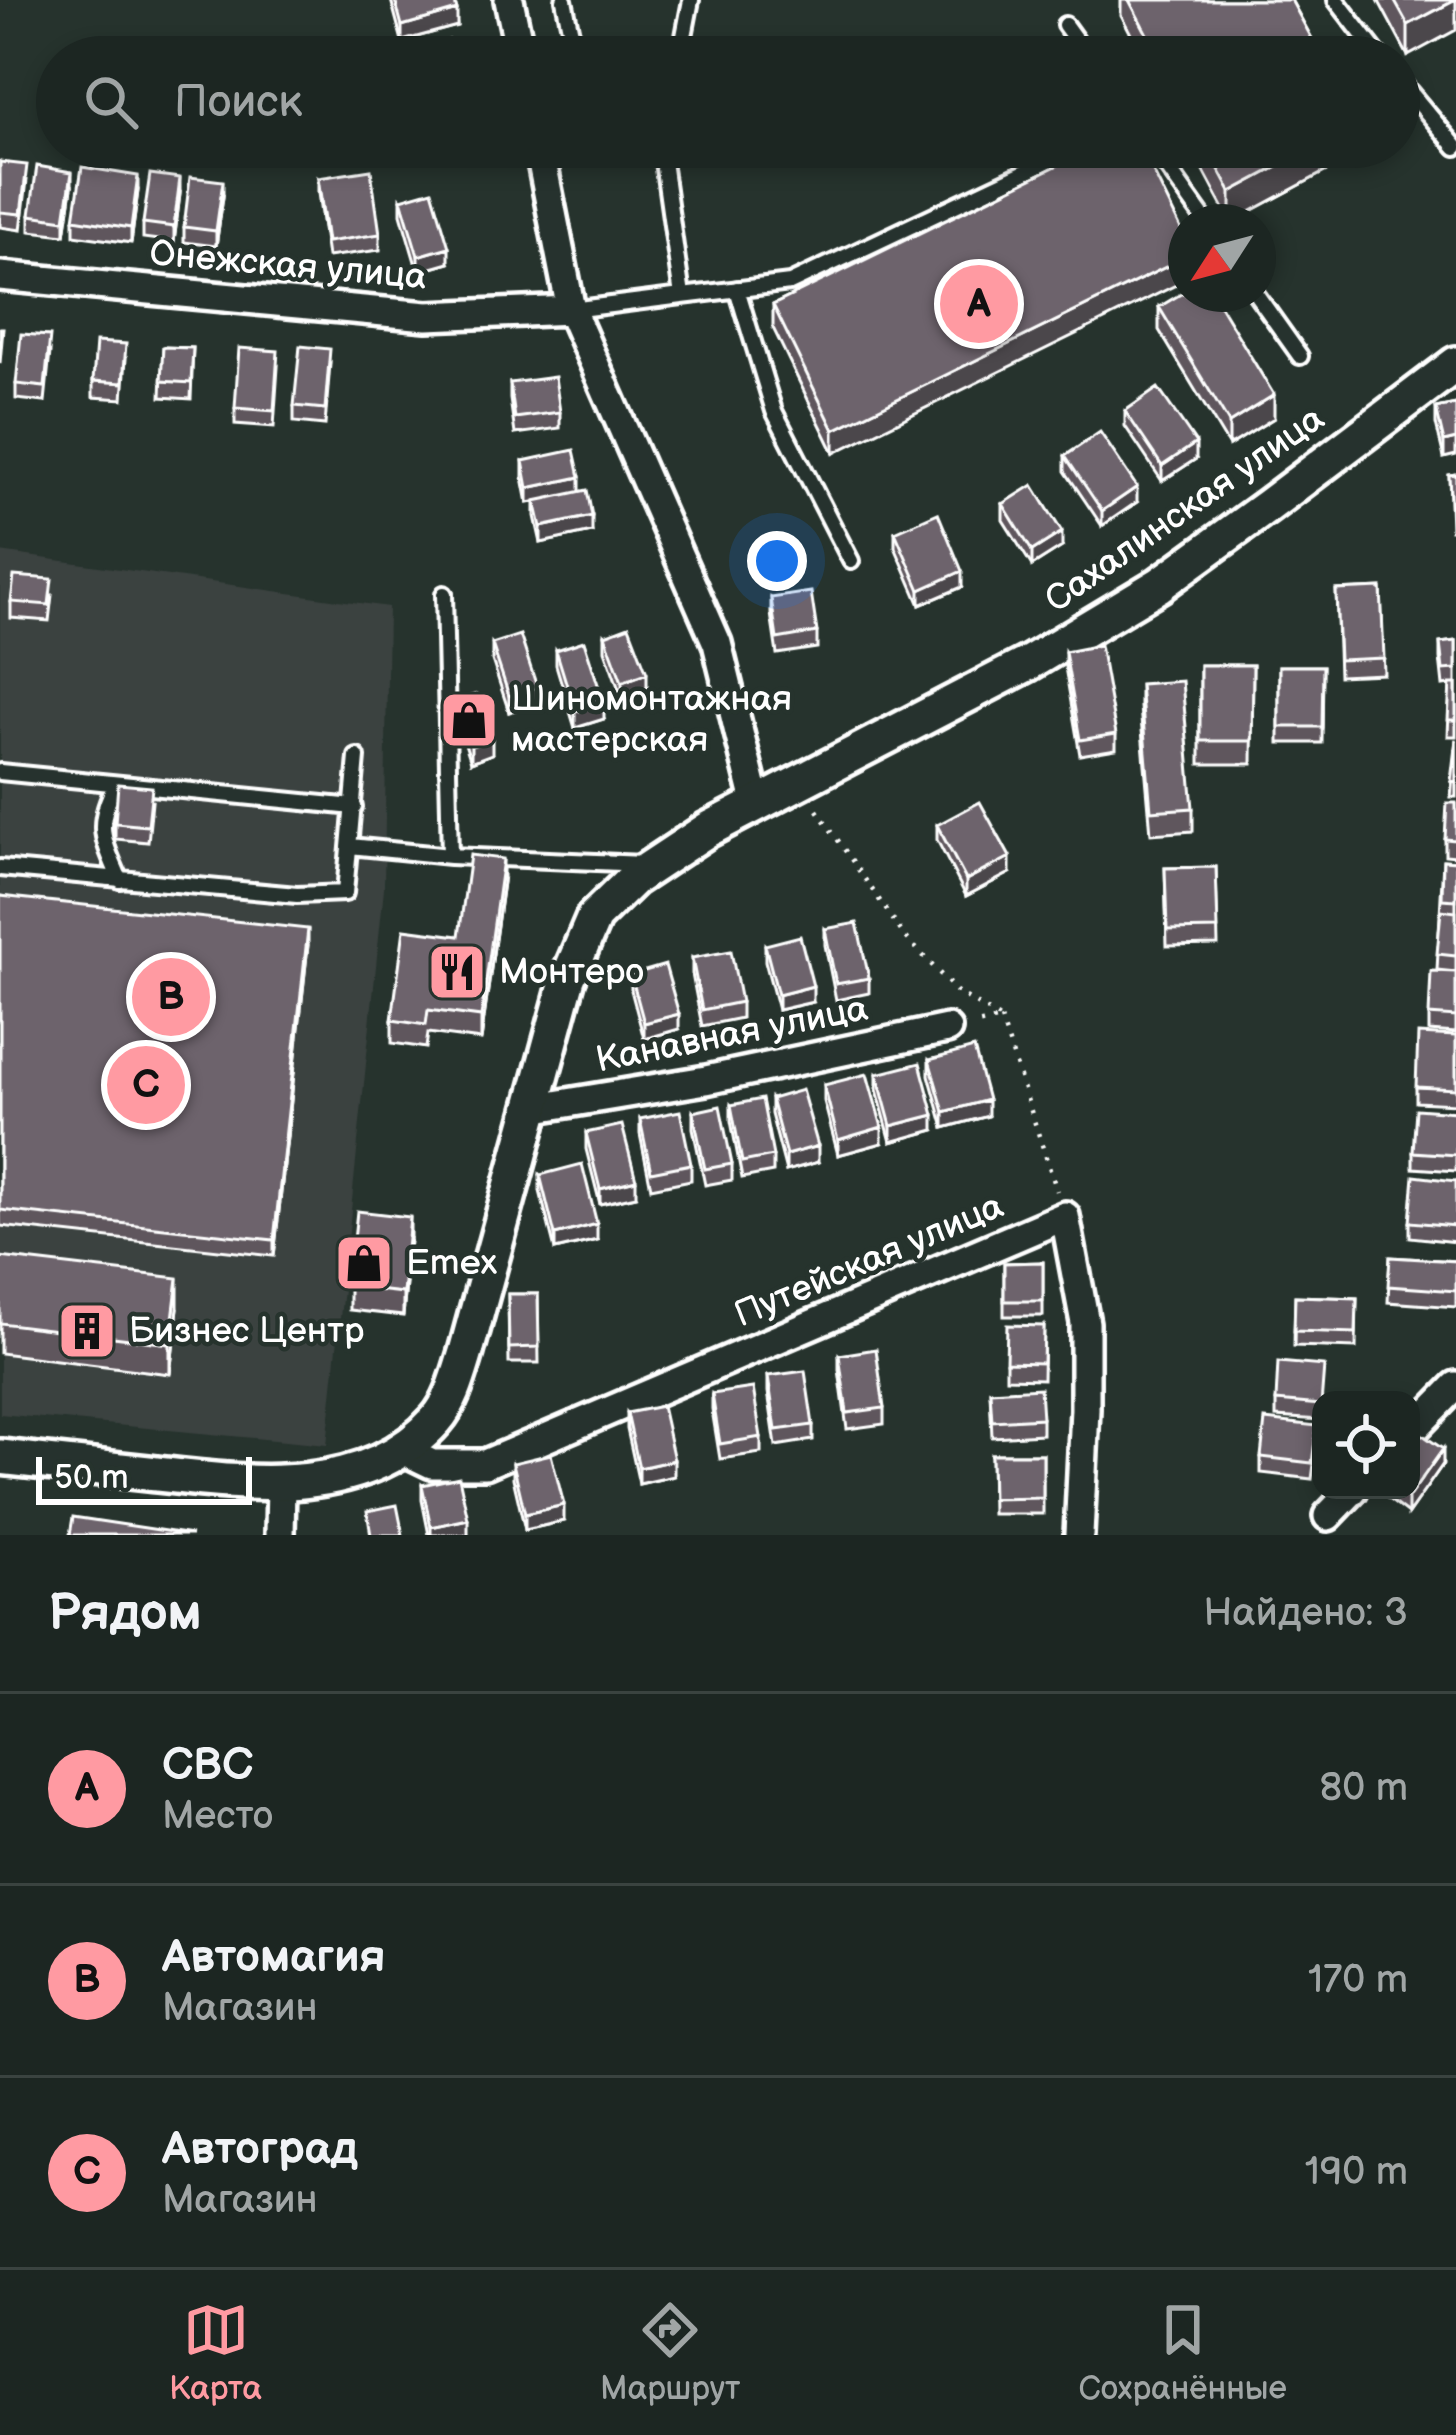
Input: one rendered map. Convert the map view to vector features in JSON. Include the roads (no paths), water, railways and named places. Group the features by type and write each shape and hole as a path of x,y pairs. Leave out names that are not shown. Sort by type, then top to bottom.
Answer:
{"street":[{"path":"509,0 516,36"},
{"path":"542,168 571,310 717,644 756,802"},
{"name":"Онежская улица","path":"0,276 427,316 571,310"},
{"name":"Сахалинская улица","path":"404,1450 439,1417 454,1389 568,977 594,917 653,864 756,802 1029,663 1159,585 1456,364"},
{"name":"Канавная улица","path":"531,1108 706,1080 947,1029"},
{"name":"Путейская улица","path":"404,1450 432,1464 485,1465 1065,1216 1084,1323 1079,1535"},
{"path":"1420,1423 1456,1386"},
{"path":"0,1456 240,1484 338,1474 372,1466 404,1450"},
{"path":"280,1483 280,1535"},
{"path":"1328,1516 1344,1499"}],"lane":[{"path":"564,0 572,36"},
{"path":"684,36 691,0"},
{"path":"1336,0 1364,36"},
{"path":"1065,25 1073,36"},
{"path":"1420,104 1456,147"},
{"path":"663,168 682,296"},
{"path":"571,310 790,283 1034,168"},
{"path":"1168,168 1193,204"},
{"path":"737,289 774,412 851,561"},
{"path":"1269,312 1300,356"},
{"path":"444,594 450,856"},
{"path":"0,868 297,895 345,893 357,758"},
{"path":"0,772 354,808"},
{"path":"116,784 103,808 103,839 120,880"},
{"path":"350,846 450,856 653,864"}],"place":[{"name":"СВС","path":"979,304"},
{"name":"Шиномонтажная мастерская","path":"469,720"},
{"name":"Монтеро","path":"457,972"},
{"name":"Автомагия","path":"171,997"},
{"name":"Автоград","path":"146,1085"},
{"name":"Emex","path":"364,1263"},
{"name":"Бизнес Центр","path":"87,1331"}]}
